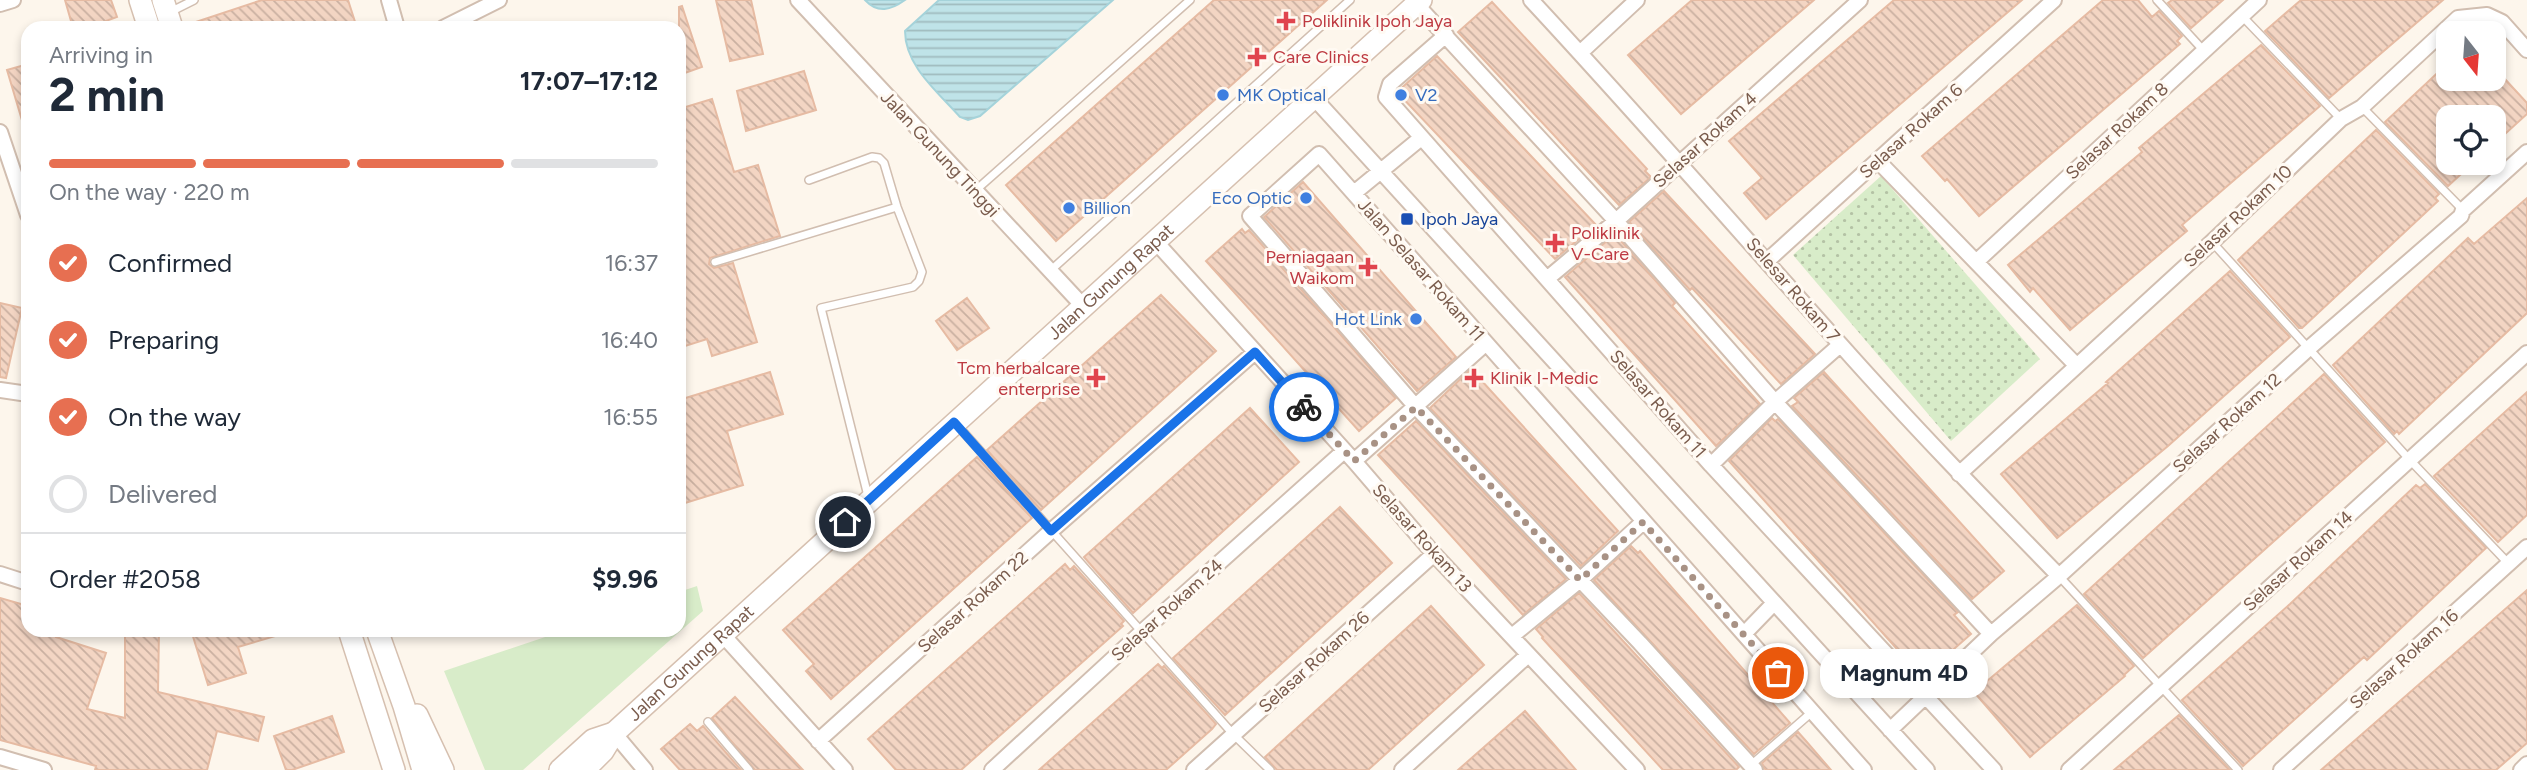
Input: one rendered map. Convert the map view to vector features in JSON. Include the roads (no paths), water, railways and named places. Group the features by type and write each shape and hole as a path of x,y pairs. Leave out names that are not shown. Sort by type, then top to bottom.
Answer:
{"street":[{"path":"0,4 13,0"},
{"path":"140,0 147,21"},
{"path":"389,0 395,21"},
{"path":"460,21 499,0"},
{"name":"Jalan Gunung Tinggi","path":"798,0 1084,307"},
{"name":"Selesar Rokam 7","path":"1531,0 1768,261 1840,345 1959,474 2059,576"},
{"path":"1580,53 1637,0"},
{"name":"Selasar Rokam 4","path":"1548,278 1616,221 1860,0"},
{"name":"Selasar Rokam 6","path":"1768,261 2054,0"},
{"name":"Selasar Rokam 8","path":"1976,262 2259,0"},
{"path":"1419,2 1776,402 1991,634"},
{"name":"Jalan Gunung Rapat","path":"584,770 603,751 614,733 1419,2"},
{"name":"Selasar Rokam 10","path":"1959,474 2341,119 2362,107 2458,18 2487,15 2502,22 2527,50"},
{"name":"Selasar Rokam 11","path":"1446,35 1390,84 1386,97 1711,465 1994,770"},
{"path":"1315,99 1927,770"},
{"path":"0,132 4,159 21,199"},
{"path":"1354,193 1422,138"},
{"name":"Selasar Rokam 12","path":"1890,730 1991,634 2059,576 2308,349 2461,216 2463,210 2527,152"},
{"name":"Jalan Selasar Rokam 11","path":"1416,407 1250,216 1319,153 1864,770"},
{"path":"1878,161 2076,365"},
{"name":"Selasar Rokam 13","path":"1155,242 1434,554 1635,769"},
{"name":"Selasar Rokam 24","path":"992,770 1143,631 1349,456 1416,407 1486,344"},
{"path":"1711,465 1840,345"},
{"name":"Selasar Rokam 22","path":"818,741 1255,352"},
{"name":"Selasar Rokam 14","path":"2069,770 2527,353"},
{"path":"0,390 21,393"},
{"path":"1416,407 1753,767"},
{"path":"1512,636 1580,580 1643,522"},
{"name":"Selasar Rokam 16","path":"2281,770 2527,547"},
{"name":"Selasar Rokam 26","path":"1194,770 1434,554"},
{"path":"0,574 21,581"},
{"path":"1744,634 1774,603"},
{"path":"722,634 845,770"},
{"path":"351,637 394,770"},
{"path":"379,637 423,770"},
{"path":"1402,770 1528,655"},
{"path":"404,706 418,715 443,770"},
{"path":"614,733 645,770"},
{"name":"Jalan Gunung Rapat","path":"560,770 593,740 614,733"},
{"path":"0,757 44,770"},
{"path":"2521,770 2527,764"}],"lane":[{"path":"168,14 194,0"},
{"path":"974,191 1190,0"},
{"path":"1050,271 1350,0"},
{"path":"2157,0 2204,51"},
{"path":"2242,15 2341,119"},
{"path":"2362,107 2463,210"},
{"path":"809,180 872,157 878,158 884,163 897,207 922,272 919,281 913,286 821,308 869,500"},
{"path":"715,262 897,207"},
{"path":"2211,242 2508,564"},
{"path":"954,422 1233,734 1270,770"},
{"path":"2059,576 2238,770"},
{"path":"1753,767 1812,712"},
{"path":"708,722 749,770"}],"water":[{"path":"865,0 905,0 895,6 880,9"},
{"path":"939,0 1113,0 980,116 968,120 960,117 924,78 906,44 905,31"}],"place":[{"name":"Poliklinik Ipoh Jaya","path":"1286,21"},
{"name":"Care Clinics","path":"1257,57"},
{"name":"MK Optical","path":"1223,95"},
{"name":"V2","path":"1401,95"},
{"name":"Eco Optic","path":"1306,198"},
{"name":"Billion","path":"1069,208"},
{"name":"Ipoh Jaya","path":"1407,219"},
{"name":"Poliklinik V-Care","path":"1555,243"},
{"name":"Perniagaan Waikom","path":"1368,267"},
{"name":"Hot Link","path":"1416,319"},
{"name":"Tcm herbalcare enterprise","path":"1096,378"},
{"name":"Klinik I-Medic","path":"1474,378"},
{"name":"Magnum 4D","path":"1778,673"}]}
